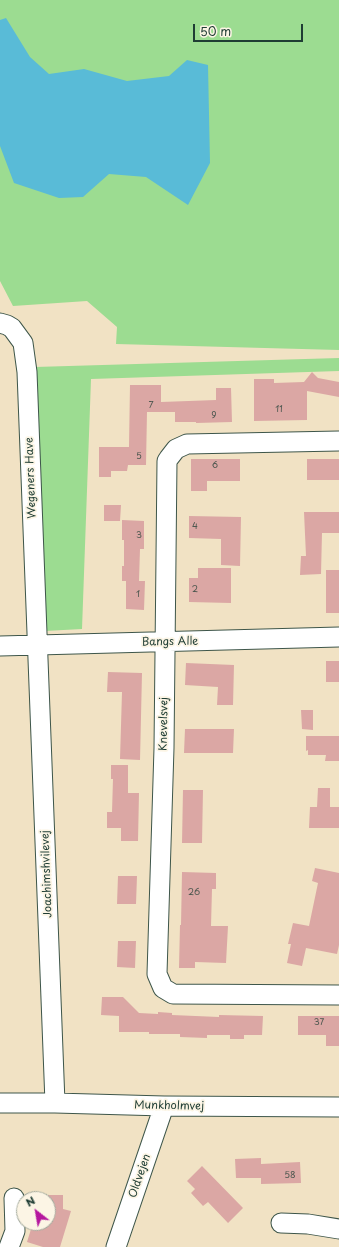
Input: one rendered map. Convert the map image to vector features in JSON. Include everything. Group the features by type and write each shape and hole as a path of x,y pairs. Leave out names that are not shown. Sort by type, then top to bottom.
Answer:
{"street":[{"name":"Wegeners Have","path":"0,323 12,328 20,337 24,343 26,358 38,645"},
{"name":"Knevelsvej","path":"339,441 187,444 181,445 172,452 168,461 164,748 157,974 160,984 173,994 339,995"},
{"name":"Bangs Alle","path":"0,646 339,637"},
{"name":"Joachimshvilevej","path":"38,645 56,1103"},
{"name":"Munkholmvej","path":"0,1103 339,1107"},
{"name":"Oldvejen","path":"116,1247 164,1106"},
{"path":"9,1247 15,1231 13,1198"},
{"path":"281,1223 308,1224 339,1229"}],"green space":[{"path":"0,0 339,0 339,350 116,344 117,327 87,301 13,306 0,281"},
{"path":"339,358 339,371 91,379 82,629 45,631 35,367"}],"water":[{"path":"6,18 30,57 49,74 84,69 127,81 169,76 187,60 208,65 210,163 188,205 146,177 109,174 83,197 59,198 14,183 0,146 0,20"}],"building":[{"path":"312,372 318,378 339,382 339,397 307,391 307,420 254,421 254,379 274,379 274,383 304,382"},
{"path":"130,385 161,385 161,402 216,400 216,388 231,388 232,422 175,422 175,412 147,412 146,465 128,465 127,471 111,471 111,477 99,477 99,447 129,447"},
{"path":"191,459 240,459 240,481 207,481 207,491 191,491"},
{"path":"307,459 339,459 339,480 307,480"},
{"path":"104,505 121,505 120,521 104,521"},
{"path":"304,512 339,512 339,533 322,533 321,574 300,575 301,556 306,556"},
{"path":"189,516 241,517 240,566 221,565 221,539 189,538"},
{"path":"122,520 144,521 144,549 140,549 139,581 145,581 144,610 126,609 126,581 122,581 122,566 124,566 124,540 122,540"},
{"path":"198,568 231,568 231,603 189,602 189,578 198,578"},
{"path":"326,570 339,570 339,613 326,613"},
{"path":"326,661 339,661 339,682 326,682"},
{"path":"186,663 234,665 233,705 217,705 218,687 185,685"},
{"path":"108,672 142,673 140,760 120,759 122,692 107,692"},
{"path":"301,710 313,710 313,730 302,729"},
{"path":"185,729 234,729 233,753 184,753"},
{"path":"306,736 339,736 339,761 325,761 326,755 308,755 308,750 306,751"},
{"path":"111,765 128,765 128,793 139,793 138,841 121,841 121,828 107,828 107,812 112,812 113,779 111,779"},
{"path":"318,788 330,788 330,807 339,807 339,828 309,828 310,807 317,807"},
{"path":"183,790 203,790 202,843 182,843"},
{"path":"315,868 339,873 339,945 337,954 306,948 302,966 287,963 291,944 288,944 293,923 309,926 318,883 312,881"},
{"path":"182,872 216,873 216,889 212,889 211,926 228,926 226,963 195,962 195,968 179,968"},
{"path":"118,876 137,876 136,904 117,904"},
{"path":"118,941 136,941 135,968 117,967"},
{"path":"102,997 123,997 139,1013 158,1014 158,1012 172,1013 172,1015 219,1017 219,1015 263,1016 262,1035 244,1035 244,1039 230,1039 230,1035 207,1035 207,1038 180,1037 180,1034 119,1032 119,1016 101,1015"},
{"path":"298,1016 339,1016 339,1046 326,1046 326,1035 298,1035"},
{"path":"261,1158 261,1164 300,1162 301,1183 261,1184 261,1178 236,1178 235,1159"},
{"path":"202,1166 243,1208 228,1223 208,1202 203,1206 191,1193 195,1189 187,1181"},
{"path":"56,1195 63,1195 63,1209 71,1211 60,1247 43,1247 27,1242 30,1231 56,1231"}]}
